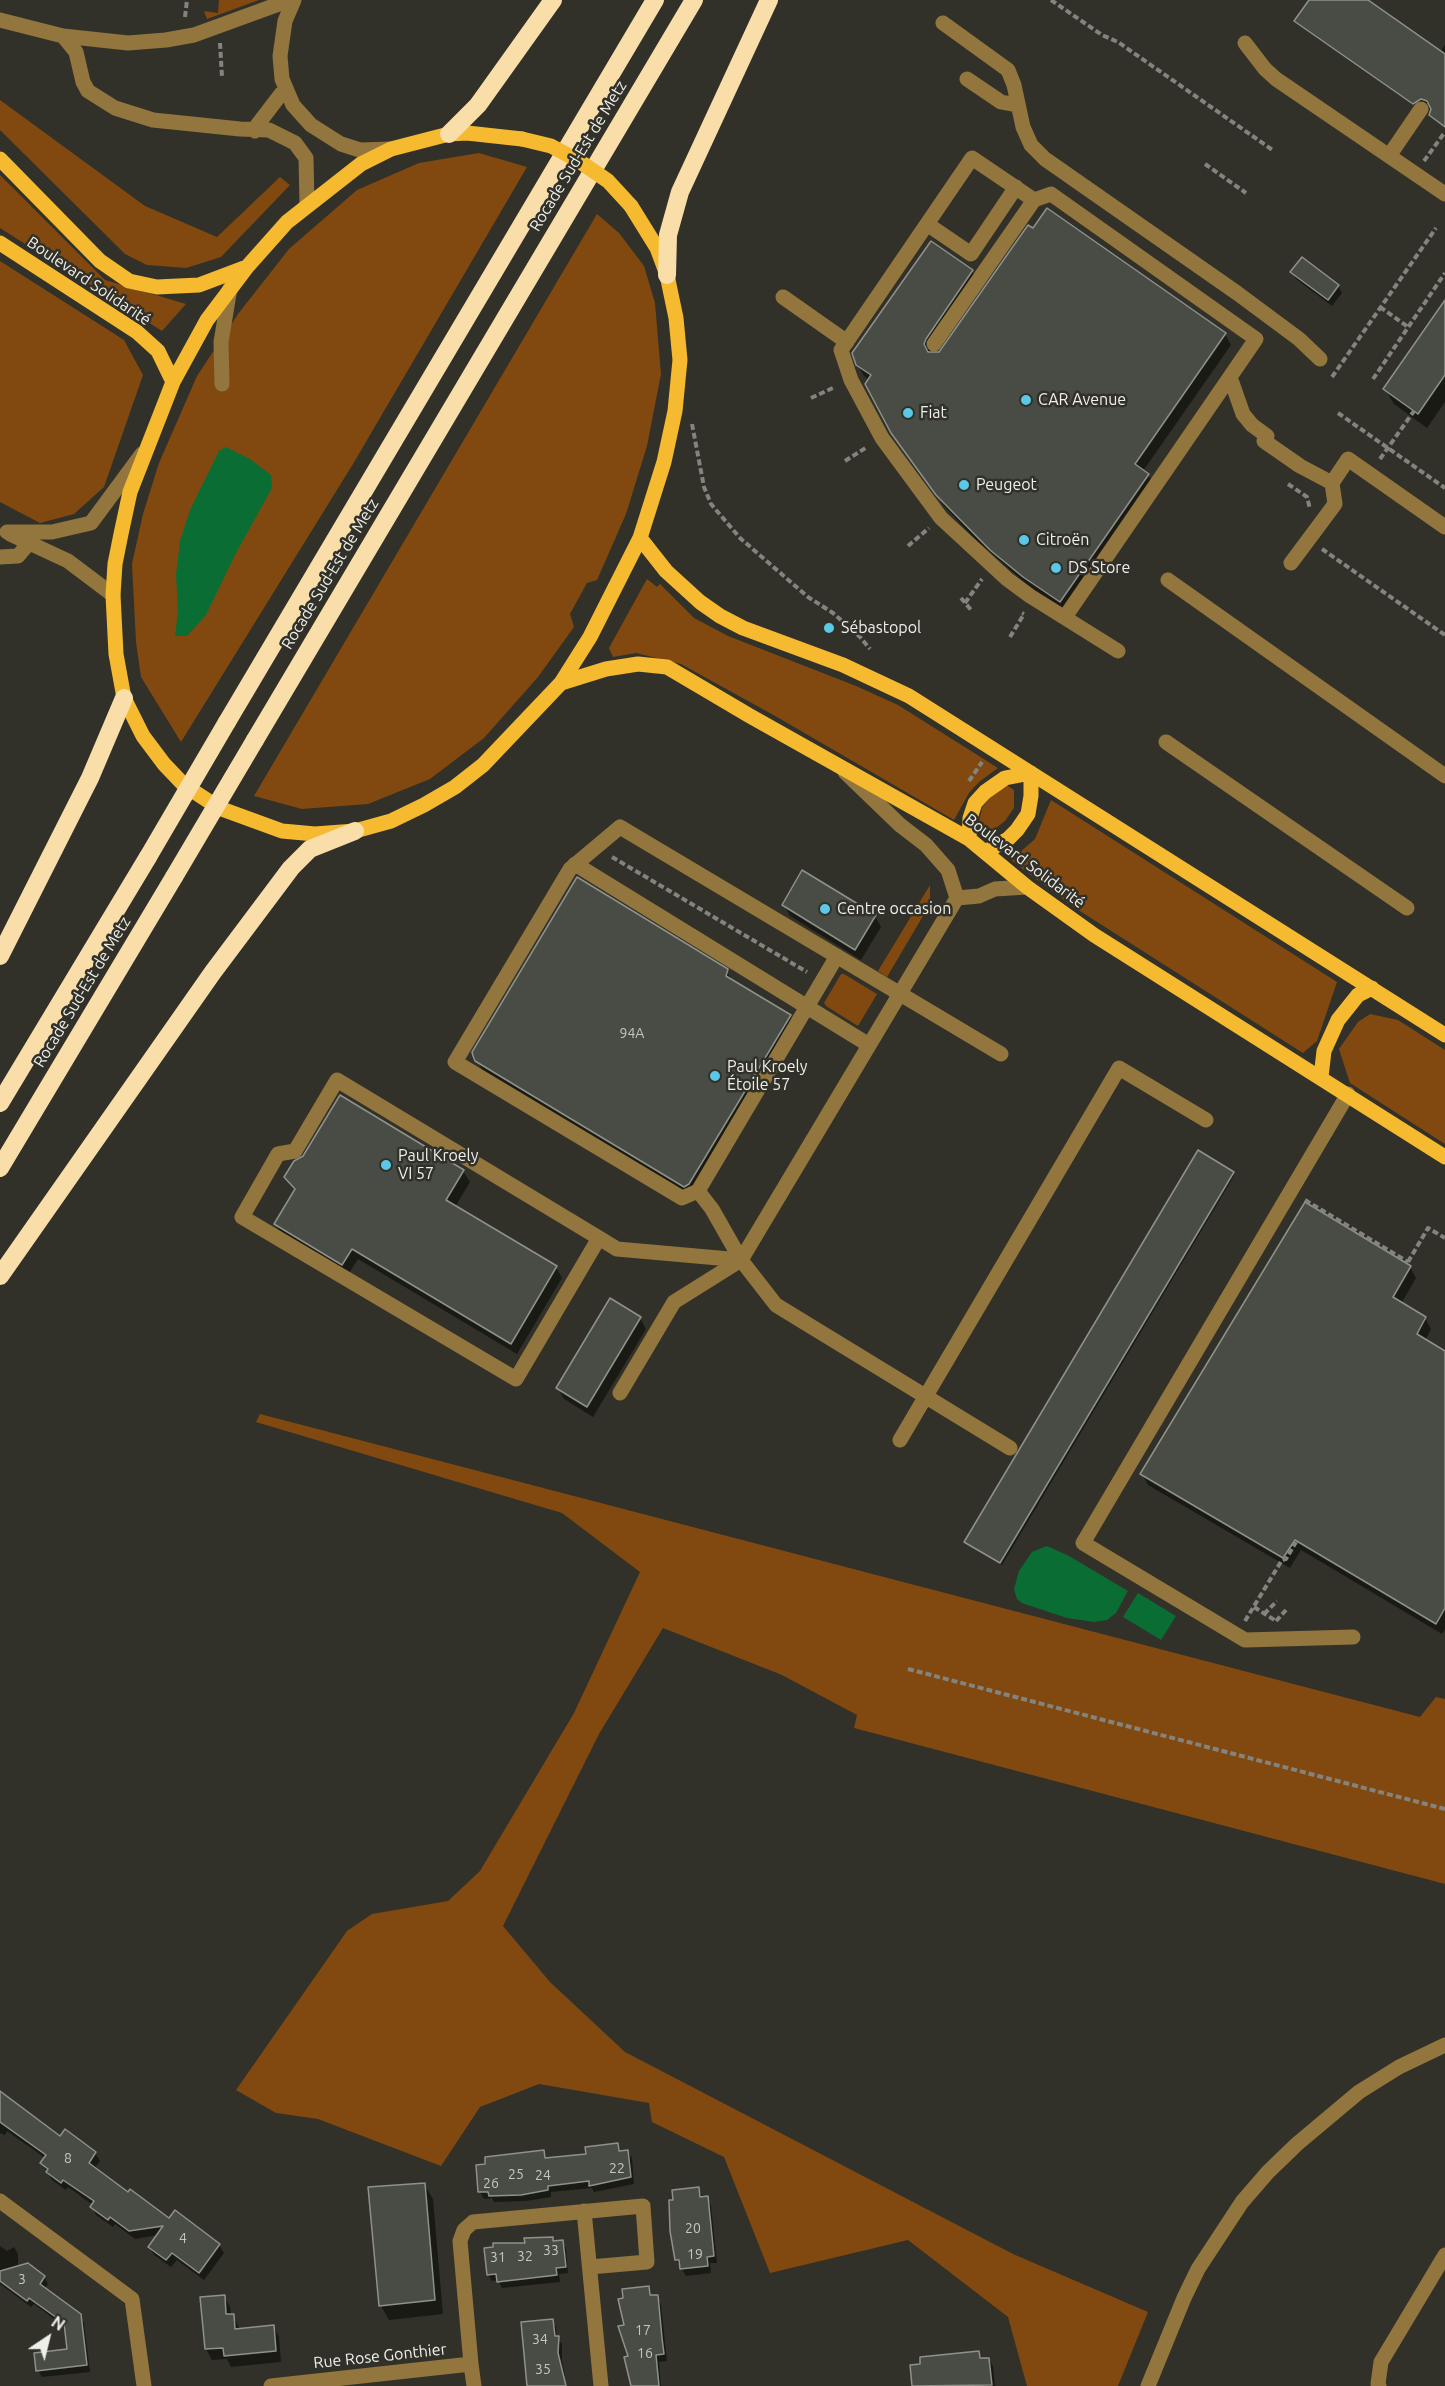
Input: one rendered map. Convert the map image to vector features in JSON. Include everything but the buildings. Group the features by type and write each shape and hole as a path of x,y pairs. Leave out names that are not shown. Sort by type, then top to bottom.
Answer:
{"highway":[{"path":"449,134 478,105 553,0"},
{"name":"Rocade Sud-Est de Metz","path":"0,1103 655,0"},
{"name":"Rocade Sud-Est de Metz","path":"0,1168 694,0"},
{"path":"667,275 668,235 680,192 769,0"},
{"path":"0,956 90,778 124,698"},
{"path":"0,1276 213,972 291,868 310,849 355,831"}],"main road":[{"path":"467,133 522,139 551,147 579,161 608,181 631,206 657,248 667,275 676,318 680,360 675,411 664,462 640,537 590,637 561,683 483,765 455,787 424,806 391,821 355,831 315,834 282,831 219,808 184,786 143,736 124,698 116,654 112,595 115,564 130,492 173,382 207,320 247,267 287,222 360,164 391,149 449,134 467,133"},
{"name":"Boulevard Solidarité","path":"0,159 100,261 129,281 157,287 199,285 247,267"},
{"name":"Boulevard Solidarité","path":"0,243 137,332 158,351 173,382"},
{"path":"640,537 666,571 700,602 720,616 743,628 843,665 909,696 1445,1035"},
{"name":"Boulevard Solidarité","path":"561,683 606,669 638,664 667,667 969,839 987,851 1027,887 1094,935 1445,1157"},
{"path":"969,839 970,818 975,803 985,792 1005,778 1031,773"},
{"path":"987,851 1008,839 1028,814 1031,773"},
{"path":"1321,1077 1324,1051 1338,1020 1358,995 1372,988"}],"street":[{"path":"0,20 63,36 128,43 194,35 292,0"},
{"path":"292,0 281,40 282,79 293,105 311,125 332,139 360,150 391,149"},
{"path":"943,23 1008,70 1014,85 1023,127 1031,145 1045,159 1237,293 1299,339 1320,359"},
{"path":"63,36 75,52 83,82 88,91 115,108 153,120 255,131 269,130 295,143 306,158 307,204"},
{"path":"1245,43 1265,69 1276,79 1445,194"},
{"path":"967,79 1001,102 1017,105"},
{"path":"255,131 281,94 287,91"},
{"path":"1389,156 1421,109"},
{"path":"1034,200 972,158 841,350 851,380 882,438 941,518 1007,579 1118,651"},
{"path":"927,224 971,254 1016,187"},
{"path":"934,344 1034,200 1051,194 1256,339 1065,617"},
{"path":"222,384 221,342 230,288"},
{"path":"783,297 846,342"},
{"path":"1230,378 1246,418 1265,439 1300,466 1332,483"},
{"path":"3,530 52,532 91,523 144,452"},
{"path":"1291,563 1335,504 1332,483 1348,459 1445,526"},
{"path":"3,530 68,561 112,595"},
{"path":"0,557 18,556 28,543"},
{"path":"1168,580 1445,776"},
{"path":"1166,742 1407,908"},
{"path":"620,1393 674,1302 741,1260 957,898 948,870 926,845 900,825 836,764"},
{"path":"837,957 698,1191 682,1198 455,1062 570,869 621,827 1002,1054"},
{"path":"575,864 869,1045"},
{"path":"957,898 979,896 1005,887 1027,887"},
{"path":"900,1440 1119,1068 1206,1120"},
{"path":"599,1238 516,1379 242,1217 278,1154 295,1151 337,1080 599,1238 617,1249 741,1260"},
{"path":"1348,1094 1083,1543 1245,1640 1353,1637"},
{"path":"698,1191 712,1209 741,1260 776,1305 1010,1448"},
{"path":"1148,2386 1198,2269 1242,2202 1268,2172 1297,2144 1359,2092 1399,2067 1445,2045"},
{"path":"0,2201 132,2299 144,2386"},
{"path":"471,2364 460,2241 464,2230 473,2222 643,2206 647,2262 590,2267"},
{"path":"584,2211 601,2386"},
{"path":"1378,2386 1381,2362 1445,2255"},
{"name":"Rue Rose Gonthier","path":"270,2386 471,2364 474,2386"}],"path":[{"path":"185,17 187,0"},
{"path":"1051,0 1102,35 1118,42 1274,152"},
{"path":"218,27 222,77"},
{"path":"1424,161 1445,132"},
{"path":"1204,164 1246,193"},
{"path":"1332,376 1436,228"},
{"path":"1373,379 1445,273"},
{"path":"1380,308 1408,327"},
{"path":"811,398 851,380"},
{"path":"1369,474 1414,411"},
{"path":"1338,412 1445,488"},
{"path":"691,420 704,487 711,504 740,538 808,597 833,613 870,649"},
{"path":"1288,484 1307,497 1317,545 1445,635"},
{"path":"961,598 972,610"},
{"path":"596,847 822,982"},
{"path":"1291,1192 1407,1263 1428,1228 1445,1238"},
{"path":"1244,1624 1282,1560 1286,1559 1296,1542"},
{"path":"1264,1614 1277,1600"},
{"path":"1276,1621 1286,1610"},
{"path":"908,1669 1445,1809"}],"shaded area":[{"path":"219,0 259,0 207,19 204,11 218,13"},
{"path":"0,100 145,206 217,237 280,177 290,185 221,257 186,268 147,265 125,254 0,130"},
{"path":"479,153 527,167 353,464 181,742 141,677 136,642 132,564 143,514 159,463 197,376 238,314 289,249 357,190 419,163"},
{"path":"0,175 105,280 186,304 162,331 0,228"},
{"path":"597,214 619,233 644,266 655,303 661,374 647,446 626,514 597,580 587,583 570,614 574,627 538,677 484,738 430,779 368,804 302,809 254,796"},
{"path":"0,261 124,340 143,375 104,487 74,514 40,523 0,502"},
{"path":"226,447 250,459 271,475 272,488 235,555 206,615 187,636 175,636 178,611 176,575 180,541 190,510 219,451"},
{"path":"647,579 657,587 660,584 694,618 728,636 856,686 898,705 998,768 979,782 969,793 954,820 681,664 636,653 613,657 609,648"},
{"path":"1005,784 1014,790 1014,808 1005,821 993,830 983,831 978,826 982,808 994,792"},
{"path":"1051,800 1337,982 1317,1041 1303,1053 1072,906 1011,860 1035,839"},
{"path":"930,885 930,900 926,911 887,977 878,971"},
{"path":"841,974 877,994 858,1026 824,1003"},
{"path":"1370,1014 1398,1020 1445,1050 1445,1144 1350,1083 1339,1049 1358,1022"},
{"path":"260,1414 1420,1717 1436,1697 1445,1699 1445,1884 854,1728 857,1715 782,1675 663,1628 599,1734 503,1926 550,1982 625,2052 1013,2254 1148,2312 1118,2386 1027,2386 1008,2317 908,2240 770,2273 724,2157 652,2122 649,2103 539,2084 480,2107 441,2166 318,2119 276,2113 236,2090 347,1931 372,1914 448,1901 480,1871 574,1713 640,1572 562,1513 256,1422"},
{"path":"1047,1546 1069,1556 1128,1591 1116,1613 1107,1620 1094,1622 1067,1618 1022,1603 1017,1599 1014,1589 1019,1571 1032,1552"},
{"path":"1138,1593 1176,1616 1161,1640 1123,1617"}],"place":[{"name":"CAR Avenue","path":"1026,400"},
{"name":"Fiat","path":"908,413"},
{"name":"Peugeot","path":"964,485"},
{"name":"Citroën","path":"1024,540"},
{"name":"DS Store","path":"1056,568"},
{"name":"Sébastopol","path":"829,628"},
{"name":"Centre occasion","path":"825,909"},
{"name":"Paul Kroely Étoile 57","path":"715,1076"},
{"name":"Paul Kroely VI 57","path":"386,1165"}]}
